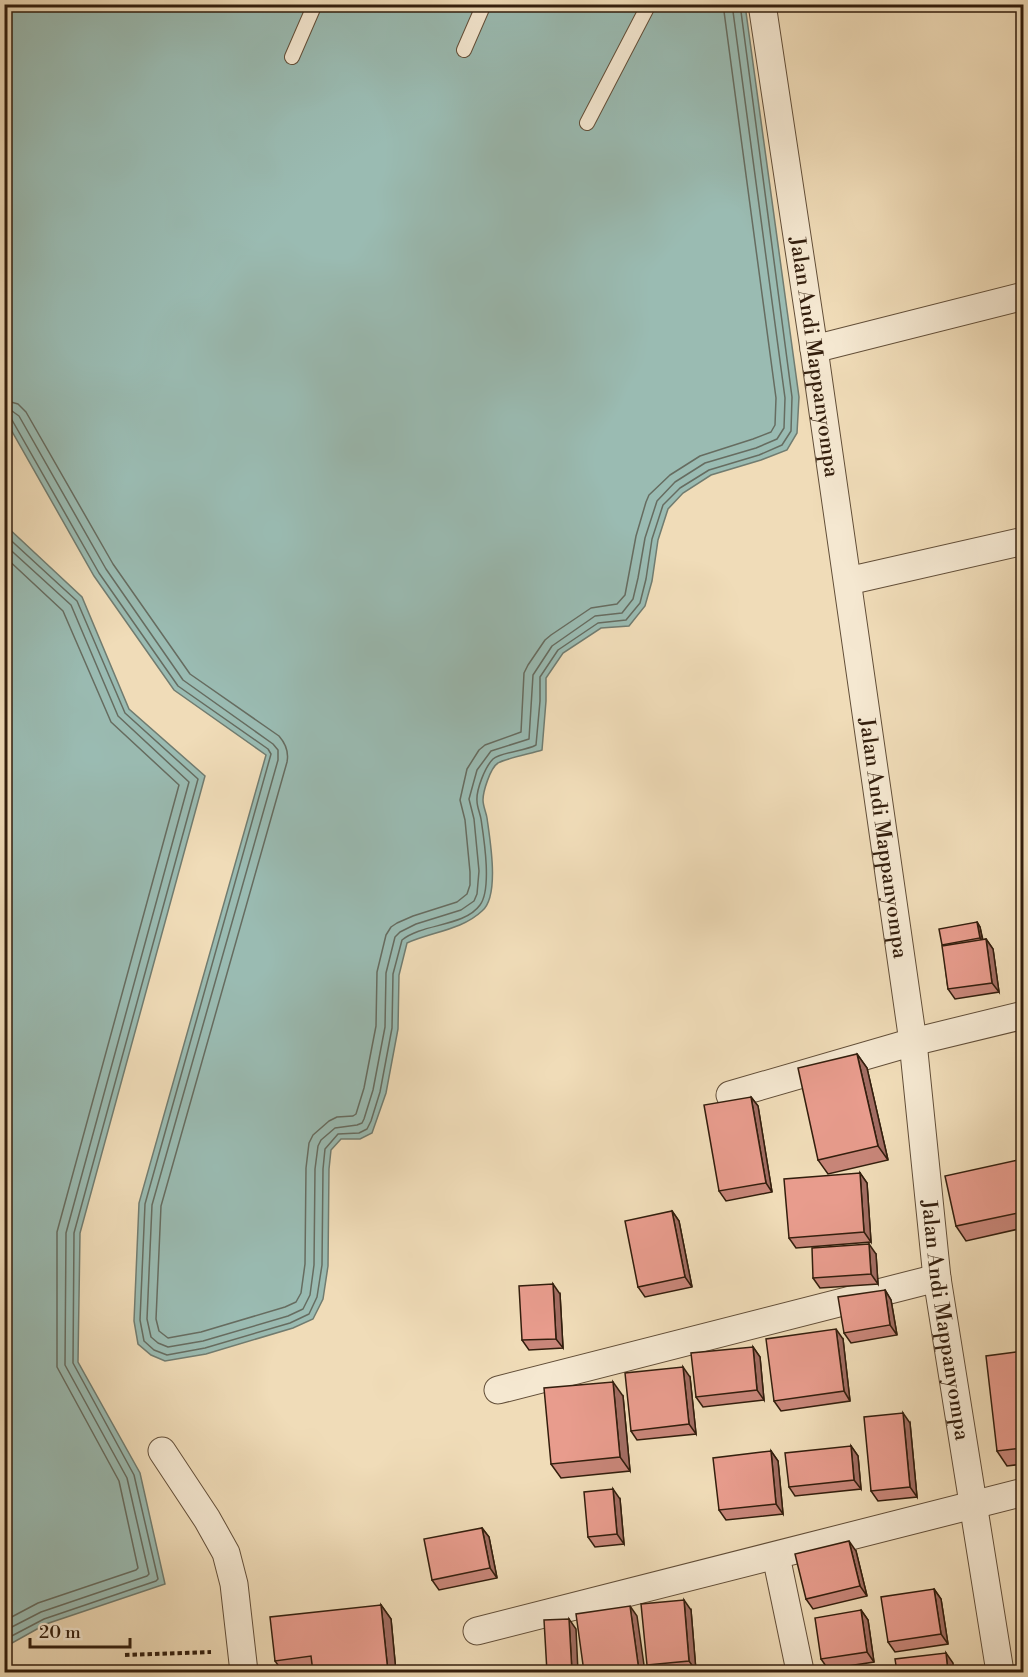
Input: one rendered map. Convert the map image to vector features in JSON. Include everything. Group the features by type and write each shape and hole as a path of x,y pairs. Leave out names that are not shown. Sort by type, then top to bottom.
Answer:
{"street":[{"name":"Jalan Andi Mappanyompa","path":"762,4 848,581 913,1042 937,1278 1000,1672"},
{"path":"814,349 1023,296"},
{"path":"848,581 1023,542"},
{"path":"730,1095 913,1042 1023,1015"},
{"path":"498,1390 937,1278"},
{"path":"162,1451 207,1519 226,1553 234,1584 242,1662"},
{"path":"477,1631 1023,1492"},
{"path":"776,1556 799,1666"}],"lane":[{"path":"292,57 315,4"},
{"path":"464,50 484,4"},
{"path":"587,123 649,4"}],"path":[{"path":"125,1655 242,1662"}],"water":[{"path":"4,5 745,5 799,397 797,433 787,450 711,475 683,493 668,509 658,540 652,581 645,606 629,626 601,628 563,653 546,678 542,750 501,761 492,770 483,800 492,867 491,893 488,904 474,917 456,927 407,943 399,975 398,1029 386,1093 372,1133 360,1139 341,1139 331,1150 328,1266 323,1299 313,1319 293,1328 206,1354 165,1361 151,1355 138,1344 134,1321 139,1203 266,755 174,690 94,576 5,419"},
{"path":"5,525 82,597 129,709 205,776 80,1233 78,1362 140,1473 165,1584 46,1624 5,1647"}],"building":[{"path":"977,922 980,938 942,945 939,929"},
{"path":"986,939 992,983 948,989 942,946"},
{"path":"857,1054 878,1146 818,1160 798,1068"},
{"path":"751,1097 766,1183 719,1191 704,1105"},
{"path":"1023,1159 1023,1212 956,1226 945,1176"},
{"path":"860,1173 864,1232 789,1238 784,1179"},
{"path":"672,1211 685,1277 638,1287 625,1221"},
{"path":"869,1244 871,1274 813,1278 812,1248"},
{"path":"553,1284 556,1339 522,1340 519,1286"},
{"path":"885,1290 890,1325 844,1333 838,1297"},
{"path":"836,1329 844,1391 774,1401 766,1339"},
{"path":"753,1347 757,1390 696,1397 691,1353"},
{"path":"1023,1351 1023,1448 997,1451 986,1356"},
{"path":"683,1367 689,1424 631,1431 625,1373"},
{"path":"613,1382 620,1457 551,1464 544,1388"},
{"path":"903,1413 910,1487 871,1491 864,1417"},
{"path":"851,1446 854,1480 789,1487 785,1453"},
{"path":"771,1451 776,1504 719,1510 713,1458"},
{"path":"613,1489 617,1534 588,1537 584,1492"},
{"path":"482,1528 490,1568 432,1580 424,1539"},
{"path":"849,1541 860,1586 806,1599 795,1554"},
{"path":"934,1589 941,1634 888,1642 881,1597"},
{"path":"684,1600 689,1661 647,1665 641,1604"},
{"path":"381,1605 388,1672 313,1672 311,1656 275,1661 270,1617"},
{"path":"630,1606 639,1671 584,1672 576,1614"},
{"path":"861,1610 867,1652 821,1659 815,1618"},
{"path":"569,1619 572,1672 547,1672 544,1620"},
{"path":"946,1653 948,1672 897,1672 895,1659"}]}
